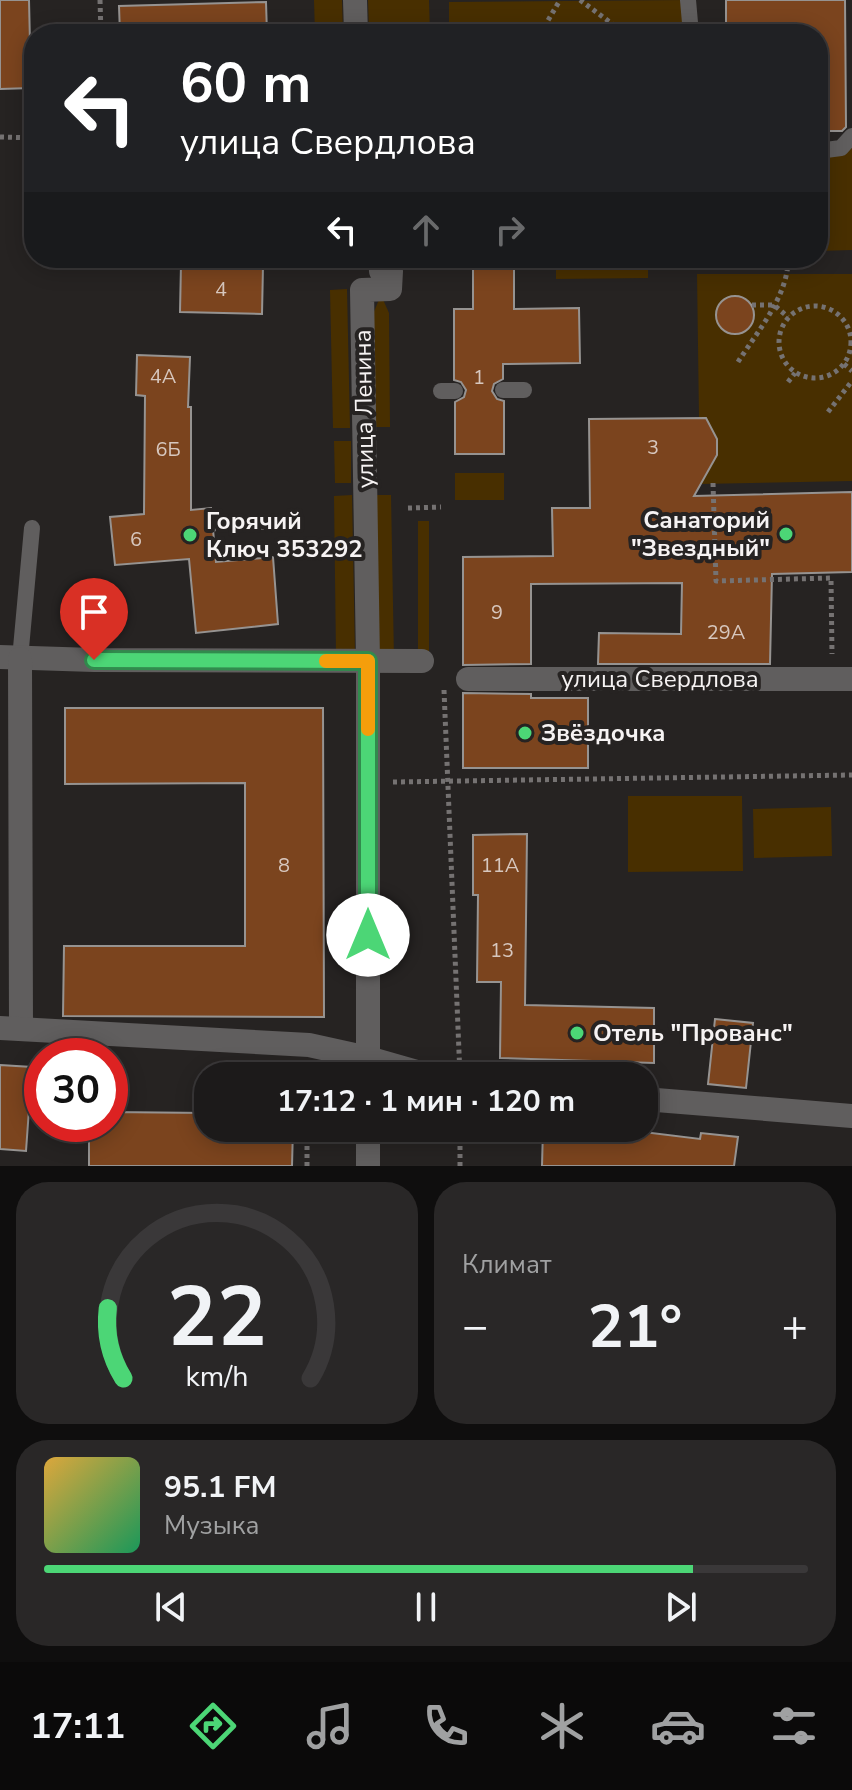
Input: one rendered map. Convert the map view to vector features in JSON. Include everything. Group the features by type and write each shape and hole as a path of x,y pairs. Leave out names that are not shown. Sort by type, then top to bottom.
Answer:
{"street":[{"path":"355,0 356,24"},
{"name":"улица Ленина","path":"368,1062 369,782 362,290 390,289 391,271 381,271 381,268"},
{"path":"355,1062 309,1045 11,1028 10,658 422,661"},
{"name":"улица Свердлова","path":"468,679 842,679"},
{"path":"658,1100 852,1116"},
{"path":"368,1142 368,1166"}],"lane":[{"path":"688,0 690,24"},
{"path":"828,150 841,148 852,136"},
{"path":"503,390 524,390"},
{"path":"10,658 32,528"}],"path":[{"path":"100,0 101,24"},
{"path":"546,24 560,0"},
{"path":"580,0 612,24"},
{"path":"0,137 24,138"},
{"path":"738,362 774,305 788,268"},
{"path":"752,305 774,305 788,317"},
{"path":"816,305 842,316 852,340 844,364 834,373 821,378 807,378 795,373 784,361 779,346 780,331 788,317 800,308 816,305"},
{"path":"844,364 852,371"},
{"path":"788,382 795,373"},
{"path":"828,412 849,391 852,381"},
{"path":"713,483 716,581 831,578 842,679"},
{"path":"408,508 441,507"},
{"path":"212,529 306,526"},
{"path":"443,678 459,1062"},
{"path":"369,782 852,775"},
{"path":"307,1142 307,1166"},
{"path":"460,1142 460,1166"}],"shaded area":[{"path":"314,0 342,0 343,24 315,24"},
{"path":"368,0 429,0 430,24 369,24"},
{"path":"687,0 689,24 449,24 449,2"},
{"path":"852,142 852,250 828,251 828,148"},
{"path":"556,268 648,268 648,278 556,279"},
{"path":"697,274 852,274 852,481 700,484 717,439 707,419 699,418"},
{"path":"347,289 350,428 333,428 330,290"},
{"path":"381,295 389,313 390,427 374,427 373,314"},
{"path":"334,441 351,441 351,483 335,483"},
{"path":"455,473 504,473 504,500 455,500"},
{"path":"352,495 355,655 336,655 334,496"},
{"path":"374,495 391,495 394,659 376,659"},
{"path":"418,521 429,521 429,654 418,654"},
{"path":"628,796 742,796 743,871 628,872"},
{"path":"831,807 832,856 754,858 753,809"}],"building":[{"path":"0,0 29,0 30,24 24,24 24,88 0,89"},
{"path":"726,0 845,0 846,127 842,131 828,131 828,24 726,24"},
{"path":"266,2 267,24 120,24 119,6"},
{"path":"181,268 263,268 262,314 180,312"},
{"path":"473,268 514,268 514,309 579,308 580,363 503,364 503,379 494,384 492,391 497,399 504,401 504,454 455,454 455,402 464,397 466,390 461,382 454,380 454,309 473,309"},
{"path":"735,296 748,302 754,315 748,328 735,334 722,328 716,315 722,302"},
{"path":"137,355 190,357 191,510 211,508 216,562 273,557 278,624 196,633 189,559 115,565 110,517 144,514 145,396 136,395"},
{"path":"706,418 717,439 717,455 694,496 852,492 852,572 772,574 770,664 598,664 599,633 681,634 682,583 531,584 531,664 463,665 463,557 553,556 552,508 590,508 589,419"},
{"name":"Звёздочка","path":"463,693 588,698 588,768 463,768"},
{"path":"65,708 323,708 324,1017 63,1016 64,946 245,946 245,783 65,784"},
{"path":"527,834 525,1005 654,1008 654,1062 500,1058 501,982 477,982 478,895 473,895 473,835"},
{"path":"715,1019 753,1023 746,1088 708,1084"},
{"path":"0,1065 24,1066 26,1151 0,1149"},
{"path":"128,1112 194,1113 194,1142 293,1142 292,1166 89,1166 89,1142 128,1142"},
{"path":"701,1133 738,1137 734,1166 542,1166 543,1142 658,1142 658,1134 700,1139"}],"slow traffic":[{"path":"326,661 368,661 368,729"}],"place":[{"name":"Санаторий \"Звездный\"","path":"786,534"},
{"name":"Горячий Ключ 353292","path":"190,535"},
{"name":"Звёздочка","path":"525,733"},
{"name":"Отель \"Прованс\"","path":"577,1033"}],"route":[{"path":"94,660 368,661 368,935"}]}
